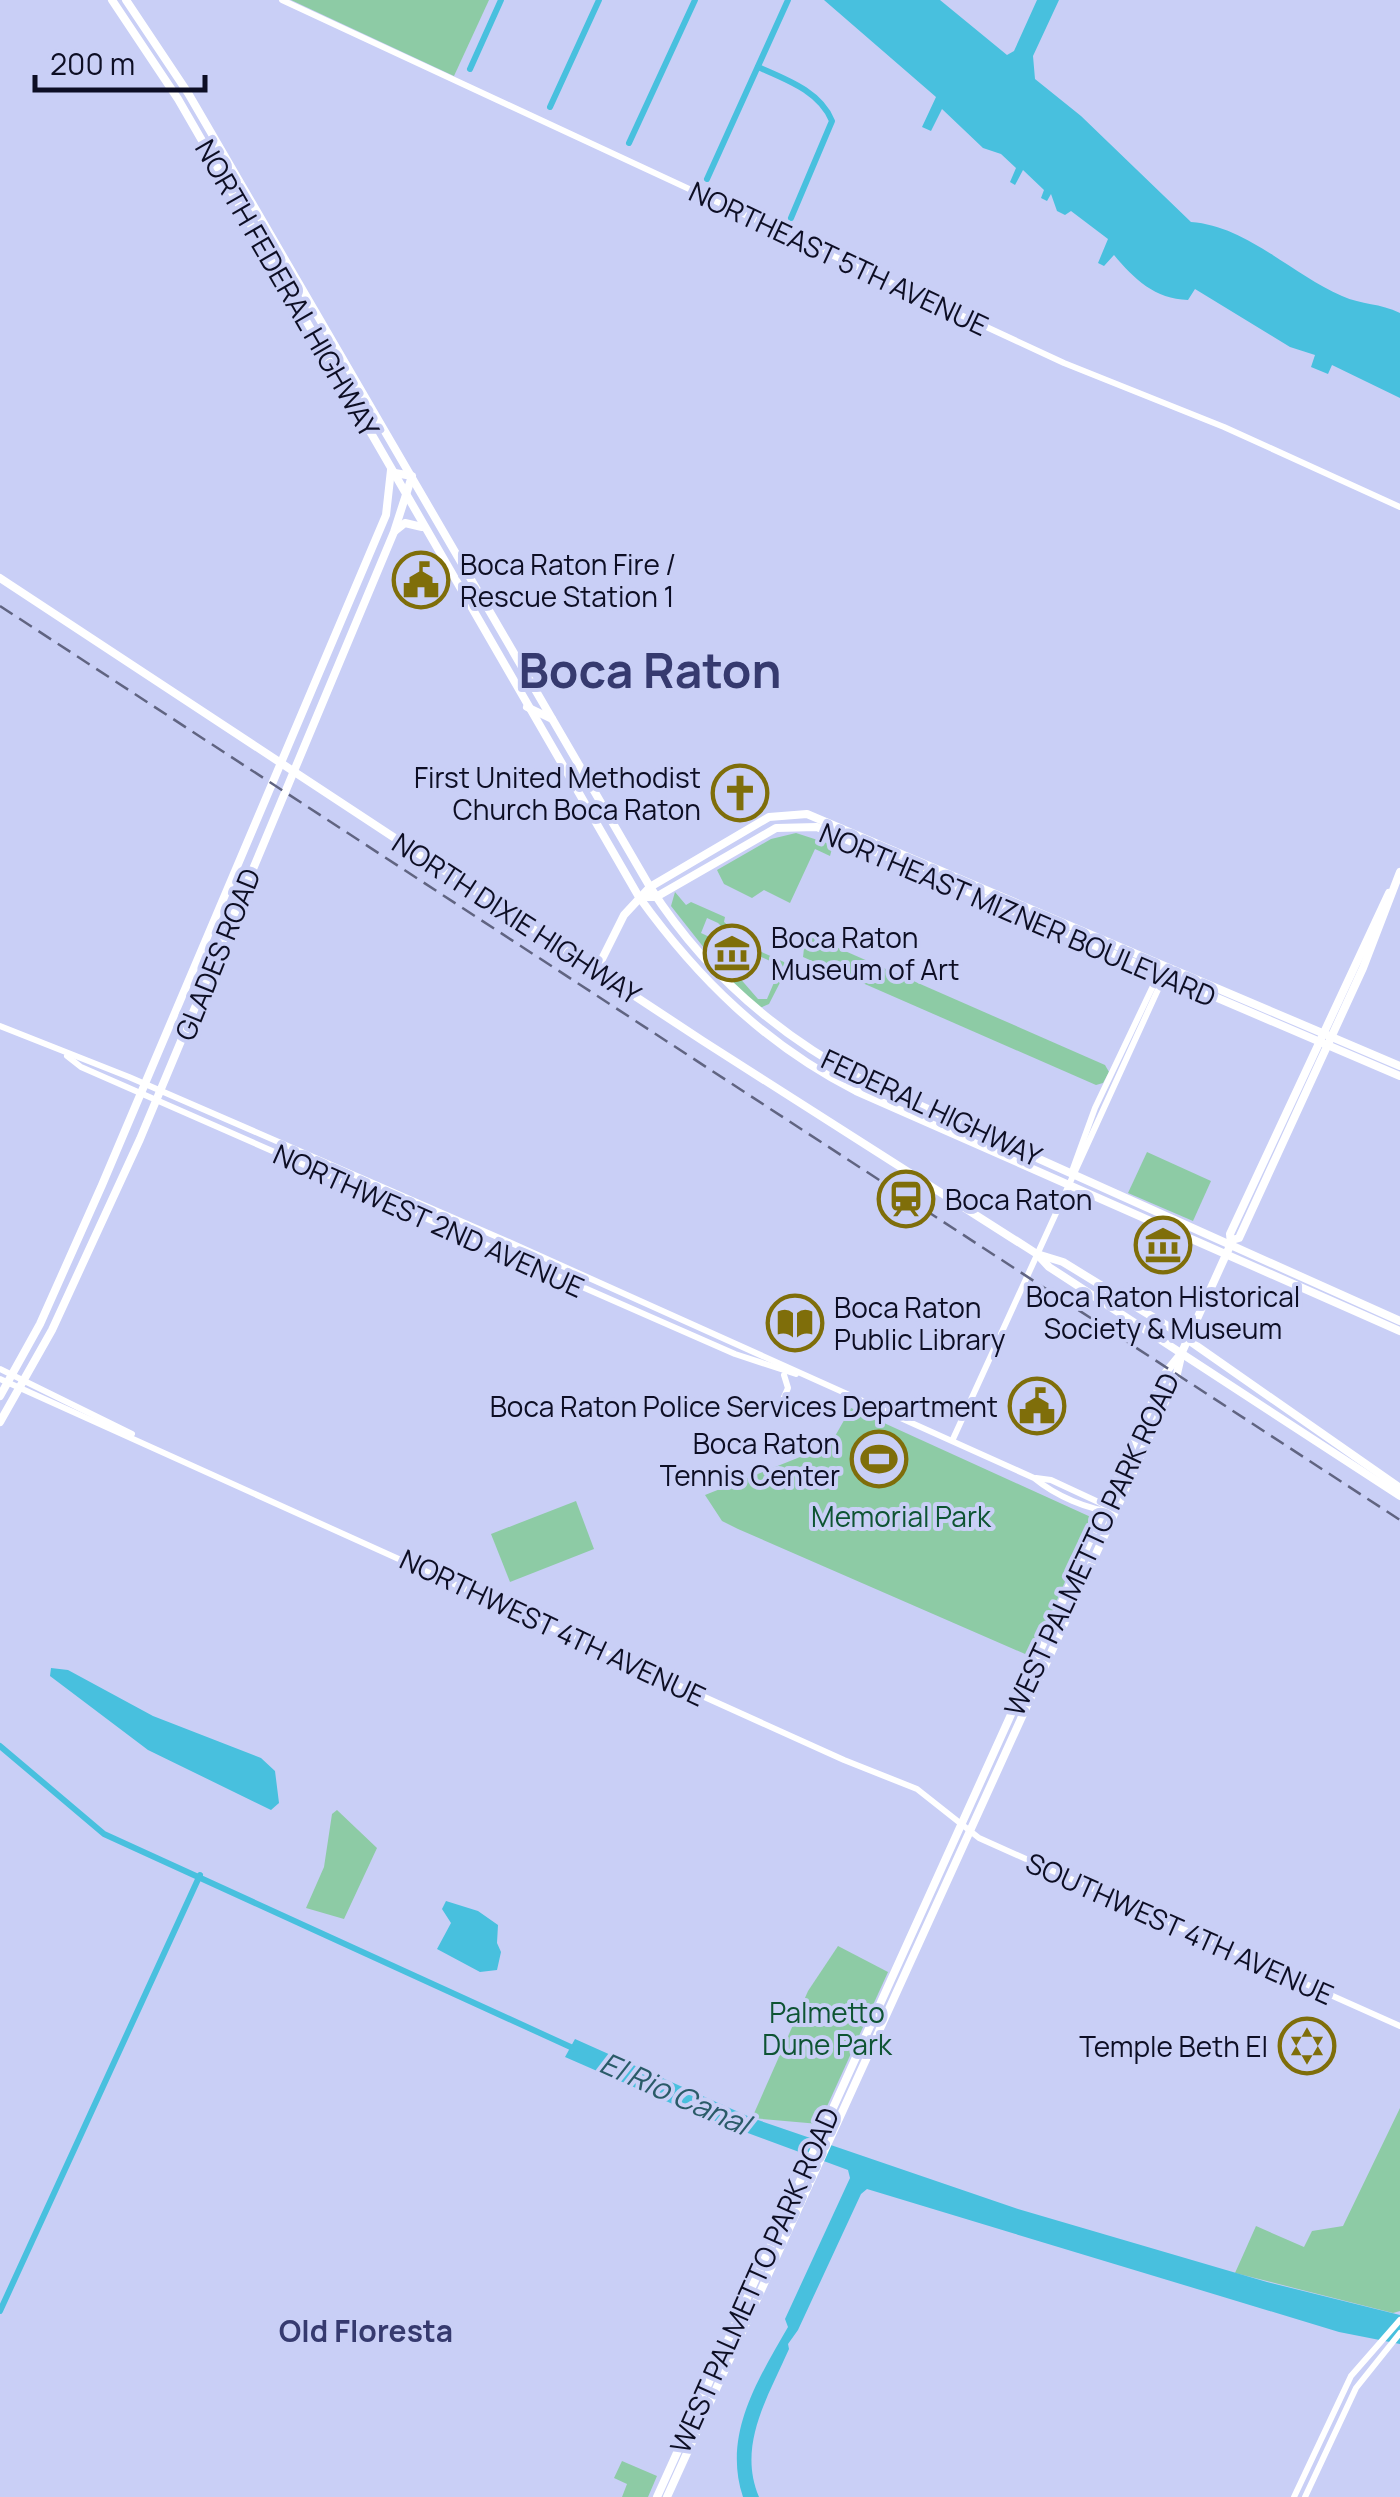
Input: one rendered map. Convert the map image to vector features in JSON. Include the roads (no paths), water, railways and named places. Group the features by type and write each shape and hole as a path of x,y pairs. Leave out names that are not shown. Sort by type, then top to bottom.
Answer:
{"main road":[{"name":"NORTH FEDERAL HIGHWAY","path":"112,0 214,160 426,529"},
{"name":"NORTH FEDERAL HIGHWAY","path":"126,0 233,170 395,445"},
{"path":"136,34 155,41"},
{"path":"214,160 233,170"},
{"path":"224,177 242,187"},
{"path":"325,352 341,356"},
{"name":"FEDERAL HIGHWAY","path":"395,445 656,897 699,954 767,1019 862,1079 1230,1246 1385,1320 1400,1331"},
{"path":"393,469 412,476"},
{"name":"GLADES ROAD","path":"0,1396 40,1324 142,1094 386,515 393,469"},
{"name":"GLADES ROAD","path":"0,1422 23,1385 158,1095 394,532 412,476"},
{"path":"386,515 408,495 428,503"},
{"path":"394,532 409,523 426,529"},
{"name":"FEDERAL HIGHWAY","path":"426,529 640,897 690,964 743,1016 776,1042 856,1091 1069,1184 1230,1246 1368,1316 1400,1322"},
{"name":"NORTH DIXIE HIGHWAY","path":"0,578 1037,1254 1050,1267 1400,1496"},
{"path":"510,677 524,687 535,688"},
{"path":"528,708 555,722"},
{"name":"NORTHEAST MIZNER BOULEVARD","path":"597,970 624,915 650,887 773,815 807,814 1023,904 1163,970"},
{"name":"NORTHEAST MIZNER BOULEVARD","path":"656,897 776,828 806,825 1327,1037"},
{"path":"718,847 724,857"},
{"name":"WEST PALMETTO PARK ROAD","path":"668,2497 966,1830 1042,1650 1176,1378 1182,1352 1230,1246 1260,1194 1398,877"},
{"path":"935,878 975,884"},
{"path":"640,897 656,897"},
{"path":"995,904 1023,904"},
{"path":"743,1016 767,1019"},
{"path":"1327,1037 1400,1066"},
{"path":"1327,1037 1400,1076"},
{"path":"776,1042 796,1040"},
{"name":"NORTH DIXIE HIGHWAY","path":"1037,1254 1063,1262 1188,1339 1400,1488"},
{"name":"WEST PALMETTO PARK ROAD","path":"657,2497 823,2124 1032,1696 1109,1510"},
{"path":"1042,1650 1044,1669"},
{"path":"1032,1673 1032,1696"},
{"path":"772,2264 780,2233 778,2226"},
{"path":"752,2308 748,2302 758,2268"}],"street":[{"name":"NORTHEAST 5TH AVENUE","path":"282,0 1064,363 1206,420 1400,507"},
{"path":"953,1439 1163,970"},
{"name":"NORTHWEST 2ND AVENUE","path":"0,1026 146,1084 158,1095 783,1374 797,1374"},
{"name":"NORTHWEST 2ND AVENUE","path":"66,1054 81,1067 142,1094 158,1095 509,1242 797,1374 953,1439 1034,1478 1051,1480 1109,1510"},
{"name":"NORTHWEST 4TH AVENUE","path":"0,1369 7,1379 844,1760 912,1786 966,1830"},
{"path":"781,1404 788,1388 783,1374"},
{"name":"SOUTHWEST 4TH AVENUE","path":"966,1830 1400,2026"},
{"path":"1294,2497 1342,2392 1379,2340 1400,2320"},
{"path":"1305,2497 1351,2397 1380,2354 1400,2333"},
{"path":"1379,2340 1380,2354"}],"water":[{"path":"824,0 940,0 1007,55 1014,51 1037,0 1059,0 1033,56 1035,79 1081,116 1191,222 1211,225 1250,241 1342,296 1400,313 1400,398 1332,365 1328,374 1311,367 1315,355 1290,347 1195,289 1188,300 1176,299 1155,292 1138,280 1114,255 1104,266 1098,263 1108,239 1071,211 1065,215 1057,211 1051,194 1047,201 1041,198 1044,190 1023,170 1015,185 1010,182 1016,168 1001,154 983,148 942,109 931,131 922,127 936,97"},
{"path":"51,1668 68,1670 153,1716 261,1758 275,1771 279,1803 271,1810 148,1750 50,1676"},
{"path":"446,1901 478,1911 498,1925 501,1952 497,1970 480,1972 437,1949 451,1923 442,1909"},
{"path":"575,2039 752,2118 1018,2209 1267,2282 1400,2315 1400,2344 1339,2332 867,2189 861,2194 788,2344 764,2403 751,2459 759,2497 743,2497 738,2474 740,2429 755,2387 788,2327 785,2319 850,2178 848,2170 691,2112 565,2057"}],"waterway":[{"path":"470,69 501,0"},
{"path":"550,107 599,0"},
{"path":"629,143 695,0"},
{"path":"707,179 788,0"},
{"path":"758,67 810,94 832,121 791,218"},
{"name":"El Rio Canal","path":"0,1746 104,1834 575,2049"},
{"path":"0,2311 200,1875"}],"railway":[{"path":"0,606 1400,1520"}],"place":[{"name":"Boca Raton Fire / Rescue Station 1","path":"421,580"},
{"name":"First United Methodist Church Boca Raton","path":"740,793"},
{"name":"Boca Raton Museum of Art","path":"732,953"},
{"name":"Boca Raton","path":"906,1199"},
{"name":"Boca Raton Historical Society & Museum","path":"1163,1245"},
{"name":"Boca Raton Public Library","path":"795,1323"},
{"name":"Boca Raton Police Services Department","path":"1037,1406"},
{"name":"Boca Raton Tennis Center","path":"879,1459"},
{"name":"Temple Beth El","path":"1307,2046"}],"district":[{"name":"Boca Raton","path":"650,669"},
{"name":"Old Floresta","path":"366,2330"}],"park label":[{"name":"Memorial Park","path":"901,1516"},
{"name":"Palmetto Dune Park","path":"827,2028"}]}
